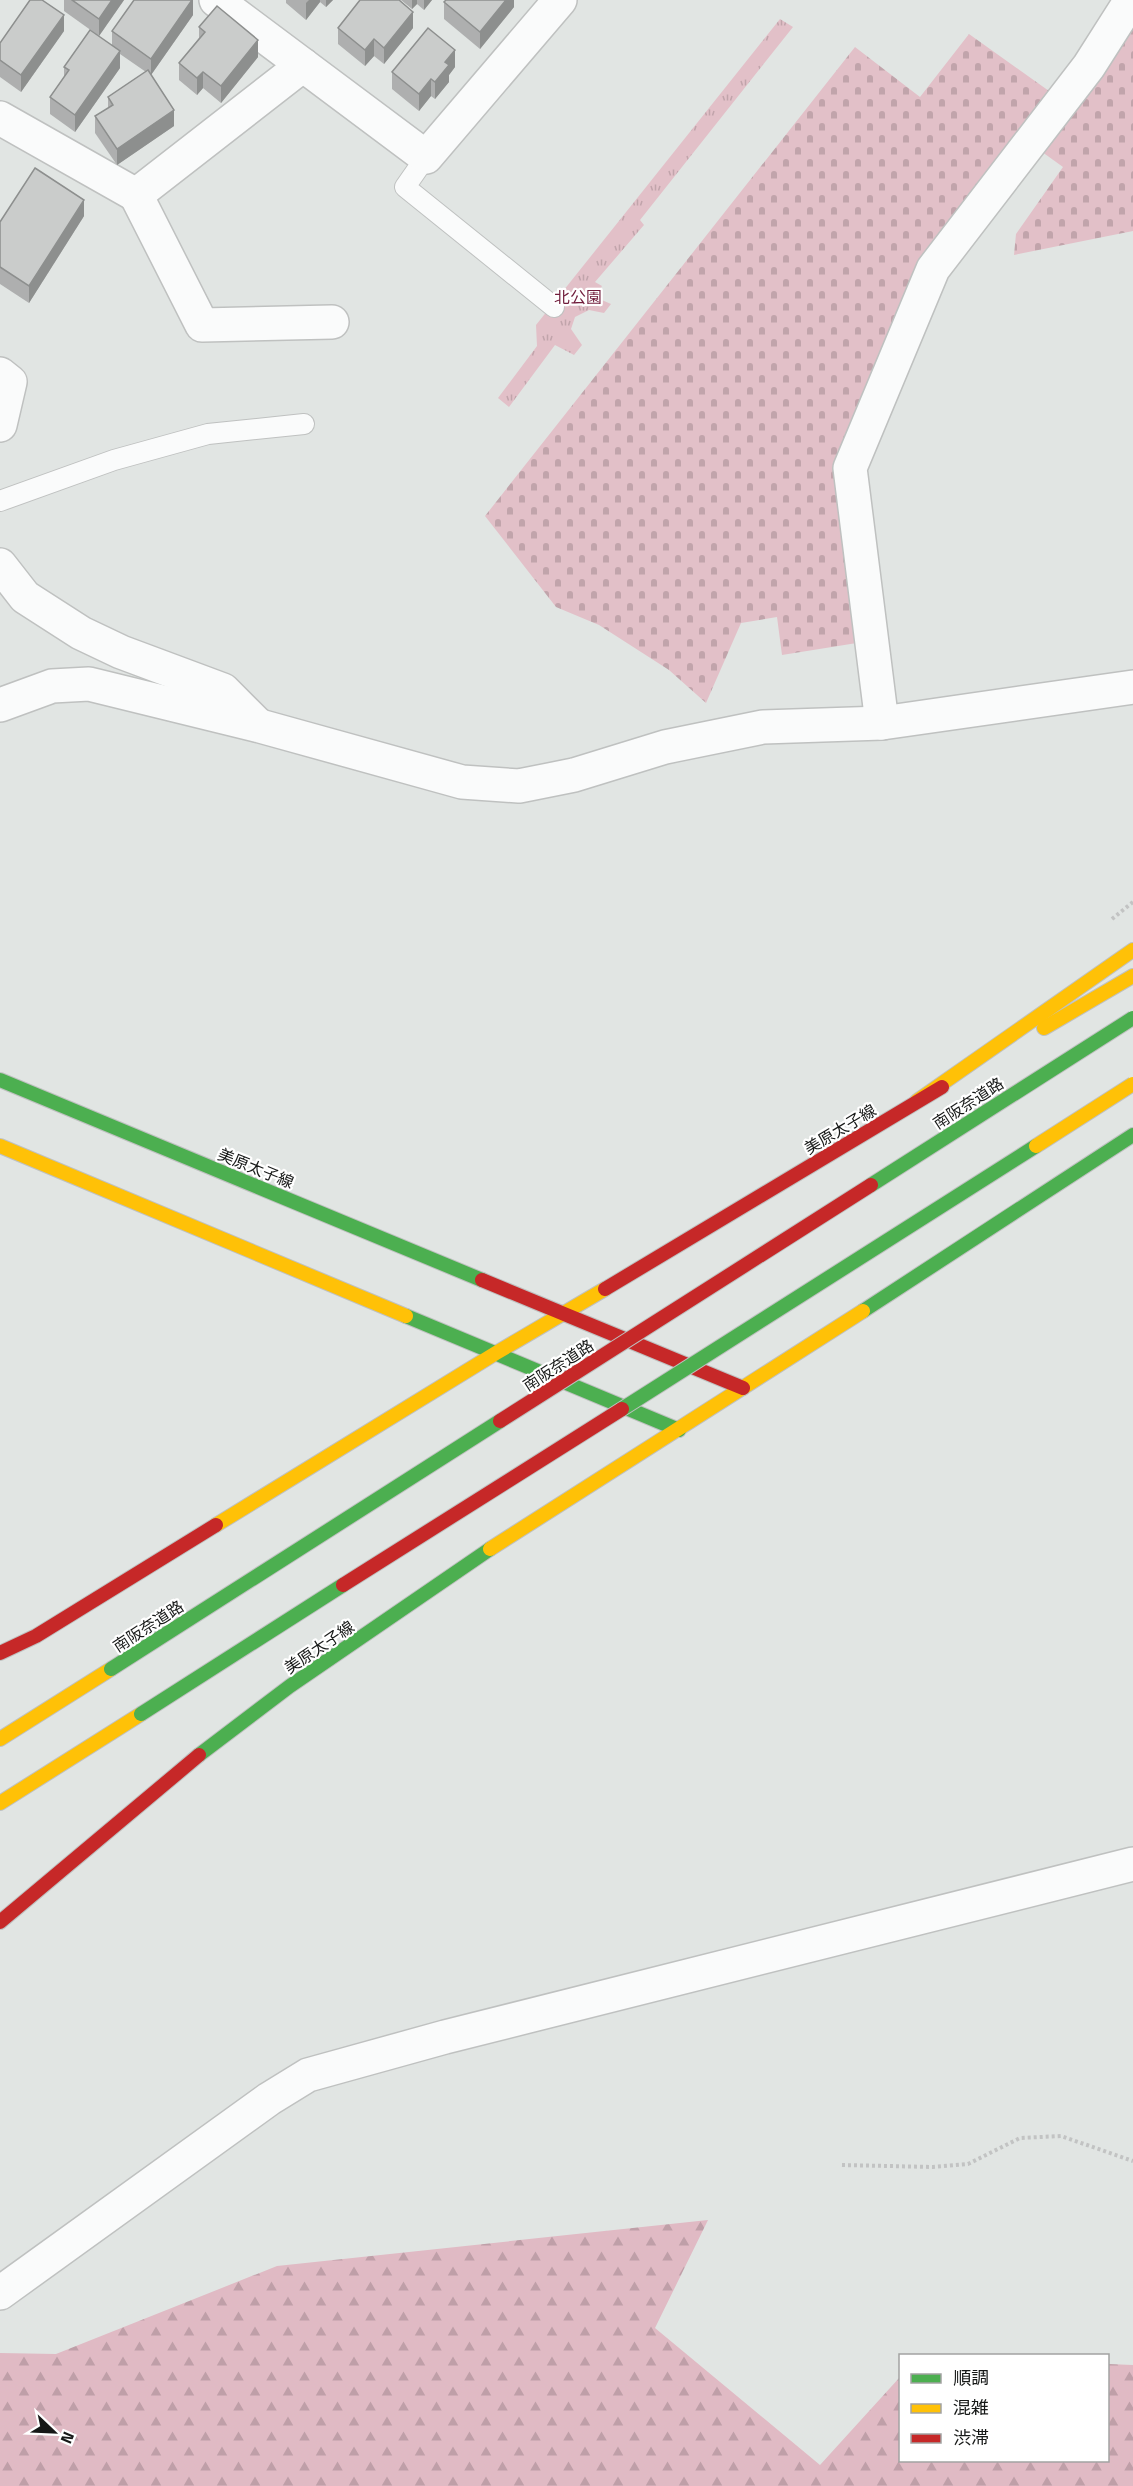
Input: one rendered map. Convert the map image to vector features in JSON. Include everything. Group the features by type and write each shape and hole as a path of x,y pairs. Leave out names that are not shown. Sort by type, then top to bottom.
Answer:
{"main road":[{"path":"917,1101 1133,950"},
{"name":"美原太子線","path":"0,1653 36,1636 496,1353 917,1101 1133,976"},
{"name":"南阪奈道路","path":"0,1739 1133,1018"},
{"name":"美原太子線","path":"0,1080 743,1388"},
{"path":"0,1803 1133,1084"},
{"name":"美原太子線","path":"0,1922 174,1774 290,1686 498,1544 679,1430 1133,1134"},
{"path":"0,1146 679,1430"}],"street":[{"path":"216,0 426,157 556,1"},
{"path":"882,723 850,468 933,269 1089,66 1131,0"},
{"path":"136,195 303,65"},
{"path":"0,118 136,195 202,325 332,322"},
{"path":"0,374 10,382 0,425"},
{"path":"0,565 25,597 81,633 121,652 223,690 260,726"},
{"path":"0,705 52,686 89,684 260,726 462,782 519,786 573,776 665,747 763,727 882,723 1133,687"},
{"path":"0,2293 269,2099 308,2075 457,2034 1133,1864"}],"lane":[{"path":"426,157 405,187 554,307"},
{"path":"0,501 114,460 208,434 304,424"}],"path":[{"path":"842,2165 933,2167 968,2164 1020,2138 1061,2136 1133,2161"}],"green space":[{"path":"1133,15 1133,231 1014,255 1016,234 1063,167 1038,149"},
{"name":"北公園","path":"780,19 793,27 640,220 644,225 595,282 602,286 595,297 611,304 604,313 589,310 575,317 571,329 582,345 574,355 555,345 509,407 498,398 537,346 536,325"},
{"path":"969,34 1049,91 835,463 863,642 782,655 777,617 741,623 706,703 669,670 599,625 556,607 485,516 855,47 920,97"},
{"path":"708,2220 655,2328 820,2465 899,2378 899,2462 1109,2462 1109,2364 1133,2365 1133,2486 0,2486 0,2353 56,2354 277,2266"}],"building":[{"path":"30,0 42,0 64,15 21,75 0,60 0,43"},
{"path":"72,0 112,0 99,19"},
{"path":"134,0 192,0 151,59 112,31"},
{"path":"360,0 399,0 413,12 384,48 374,39 365,50 338,28"},
{"path":"446,0 506,0 480,32 444,2"},
{"path":"217,6 258,40 221,86 203,72 197,78 179,63 205,32 199,27"},
{"path":"428,28 455,50 445,62 449,65 435,82 431,79 419,94 392,72"},
{"path":"90,30 120,51 75,115 50,97 69,70 64,67"},
{"path":"148,70 174,110 117,149 95,116 113,105 108,97"},
{"path":"35,168 84,200 29,286 0,267 0,222"}],"traffic: fast":[{"path":"871,1185 1133,1018"},
{"path":"0,1080 482,1280"},
{"path":"863,1311 1133,1135"},
{"path":"622,1409 1036,1146"},
{"path":"406,1316 679,1430"},
{"path":"111,1669 500,1421"},
{"path":"199,1755 290,1686 490,1549"},
{"path":"141,1714 343,1585"}],"traffic: slow":[{"path":"917,1101 1133,950"},
{"path":"1044,1028 1133,976"},
{"path":"1036,1146 1133,1084"},
{"path":"0,1146 406,1316"},
{"path":"216,1525 496,1353 605,1289"},
{"path":"490,1549 863,1311"},
{"path":"0,1739 111,1669"},
{"path":"0,1803 141,1714"}],"traffic: jam":[{"path":"605,1289 942,1087"},
{"path":"500,1421 871,1185"},
{"path":"482,1280 743,1388"},
{"path":"343,1585 622,1409"},
{"path":"0,1653 36,1636 216,1525"},
{"path":"0,1922 199,1755"}]}
